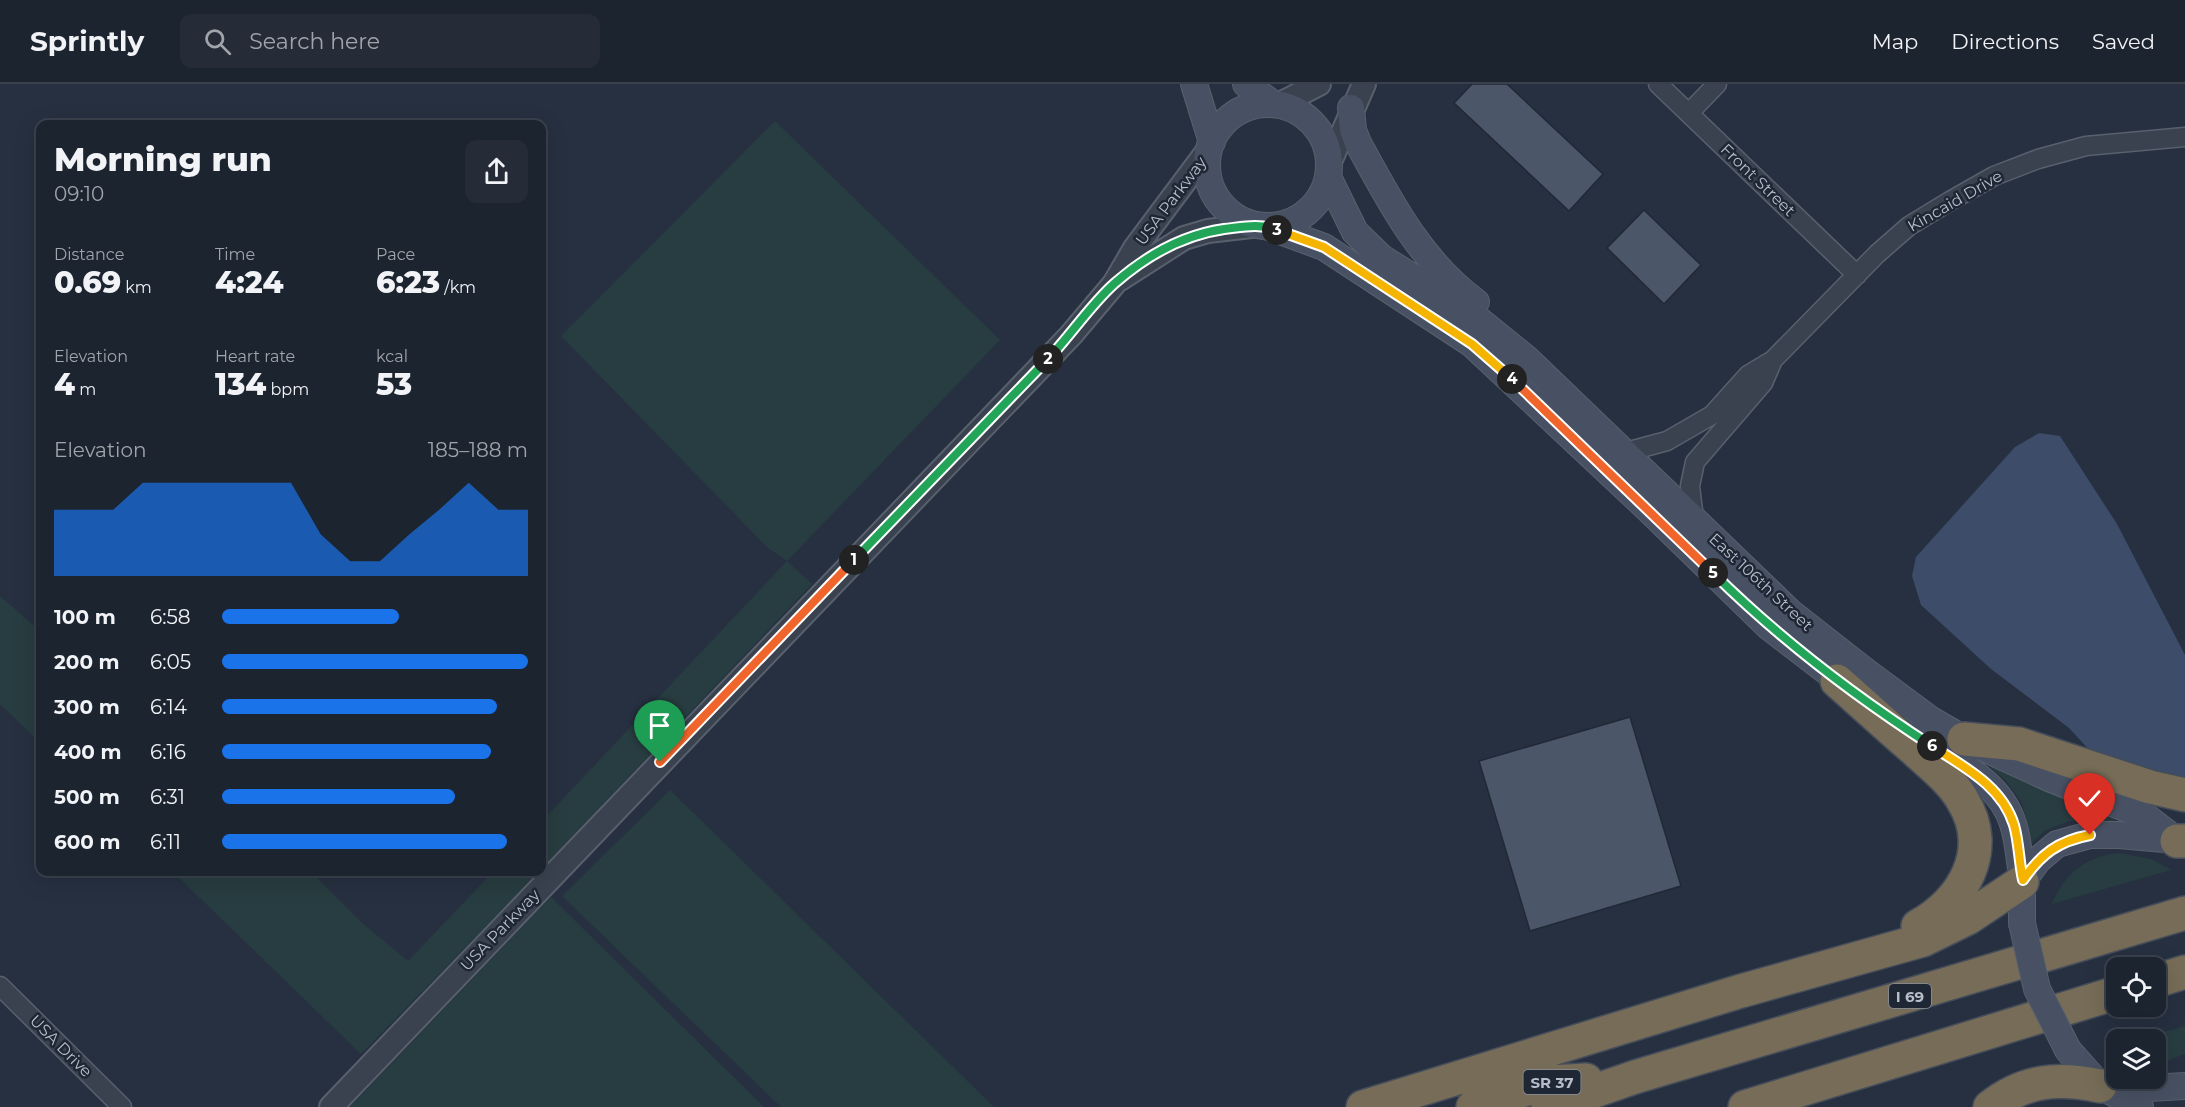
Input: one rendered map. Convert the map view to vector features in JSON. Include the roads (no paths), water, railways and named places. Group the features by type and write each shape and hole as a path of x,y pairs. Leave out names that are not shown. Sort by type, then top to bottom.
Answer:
{"highway":[{"path":"1741,991 1917,927 1952,902 1970,874 1974,840 1964,801 1938,772 1837,681"},
{"path":"1964,739 2019,744 2150,787 2185,795"},
{"path":"1363,1107 1741,991 1923,940 1968,918 2022,881"},
{"name":"I 69","path":"1548,1107 1635,1077 2185,913"},
{"path":"2166,978 2185,972"},
{"path":"1745,1107 2106,996"},
{"name":"SR 37","path":"1473,1107 1548,1083 1635,1077"},
{"path":"1990,1107 2011,1092 2038,1081 2063,1081 2103,1088"}],"main road":[{"path":"1194,84 1210,146 1209,180 1218,199 1232,213 1263,225 1287,223 1306,213 1320,197 1328,170 1325,143 1314,126 1298,112 1276,105 1245,84"},
{"path":"1210,146 1223,124 1241,111 1276,105"},
{"path":"1352,108 1353,130 1358,143 1419,247 1456,288 1511,328 1527,358"},
{"name":"East 106th Street","path":"1328,170 1355,232 1382,258 1474,316 1527,358 1791,613 1931,720 1964,739 2043,776 2145,816 2181,842"},
{"name":"East 106th Street","path":"1263,225 1324,247 1472,344 1648,509 1769,627 1837,681 1978,777 1995,792 2013,824 2022,881 2022,923 2037,989 2068,1050 2103,1088"},
{"path":"2022,881 2048,850 2067,840 2110,835 2181,842"},
{"path":"2103,1088 2140,1091 2185,1086"},
{"path":"2103,1088 2140,1107"}],"street":[{"path":"1276,105 1319,84"},
{"path":"1328,170 1352,108 1364,84"},
{"name":"Front Street","path":"1659,84 1857,275"},
{"path":"1689,113 1717,84"},
{"name":"Kincaid Drive","path":"1626,452 1667,441 1712,415 1748,375 1773,360 1909,226 1994,176 2038,159 2086,146 2185,137"},
{"name":"USA Parkway","path":"331,1107 1071,335 1114,284 1141,240 1210,146"},
{"name":"USA Parkway","path":"1114,284 1165,248 1184,238 1208,231 1263,225"},
{"name":"Kincaid Drive","path":"1694,519 1690,486 1695,462 1763,382 1773,360"},
{"name":"USA Drive","path":"0,986 122,1107"}],"water":[{"path":"2039,433 2060,436 2117,524 2185,655 2185,777 2143,770 2093,754 2069,728 1991,669 1921,605 1912,576 1916,557 2015,447"}]}
